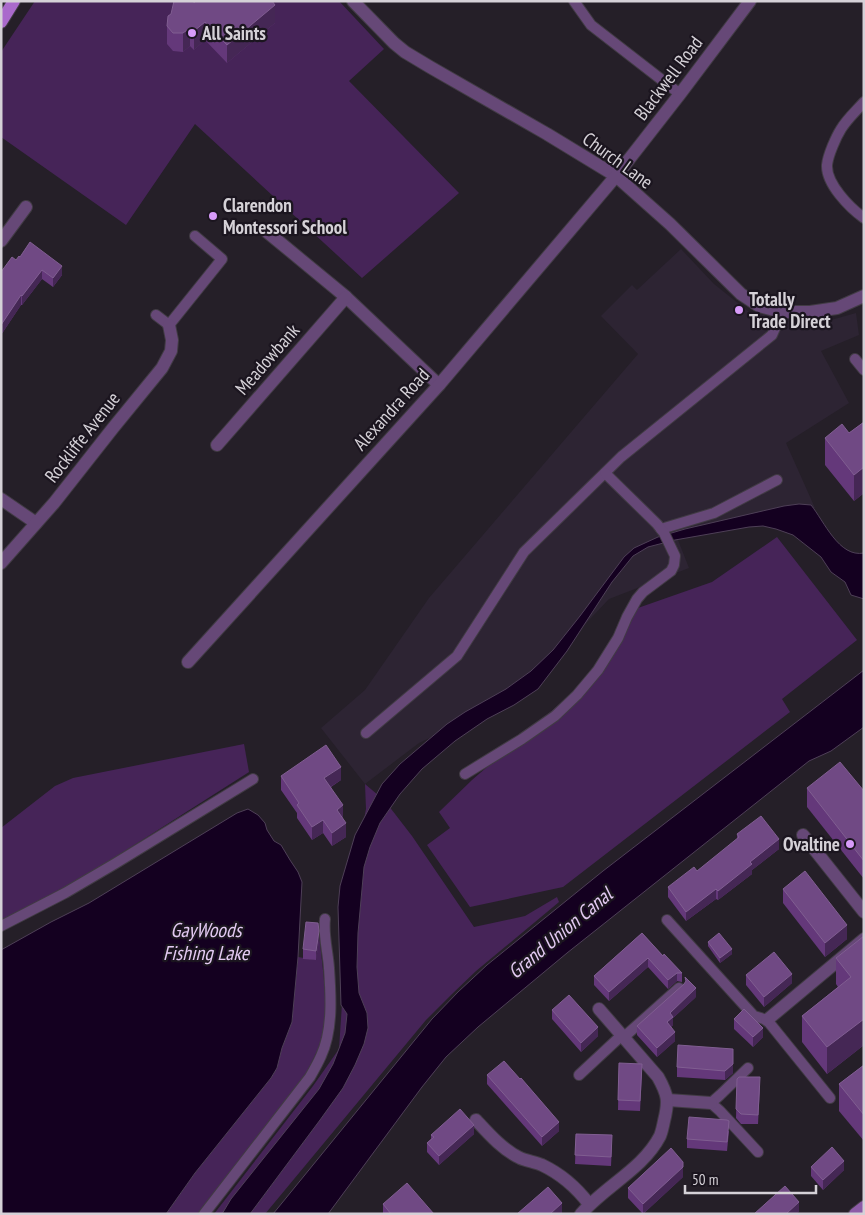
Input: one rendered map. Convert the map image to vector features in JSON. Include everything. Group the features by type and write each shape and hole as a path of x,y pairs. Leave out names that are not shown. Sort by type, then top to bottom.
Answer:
{"main road":[{"path":"1,22 14,1"}],"street":[{"name":"Church Lane","path":"353,1 405,52 616,176 670,224 741,294 759,306 782,312 810,312 837,308 864,296"},
{"name":"Blackwell Road","path":"616,176 750,1"},
{"name":"Alexandra Road","path":"188,662 439,385 616,176"},
{"path":"1,241 26,207"},
{"path":"266,231 346,297 439,385"},
{"name":"Meadowbank","path":"217,445 346,297"},
{"name":"Rockliffe Avenue","path":"1,563 54,503 112,428 162,368 171,351 172,340 169,325"},
{"path":"1,499 36,523"},
{"path":"803,836 864,912"},
{"path":"767,1020 864,939"},
{"path":"476,1120 503,1147 520,1158 541,1165 560,1175 580,1192 585,1209 635,1167 648,1153 660,1135 668,1100 666,1090 658,1077 598,1009"},
{"path":"668,1100 711,1102"},
{"path":"855,1214 864,1207"}],"lane":[{"path":"574,1 591,25 680,94"},
{"path":"864,102 842,127 827,165 828,174 839,195 864,218"},
{"path":"156,314 169,325 222,259 195,236"},
{"path":"366,734 457,656 524,552 621,457 772,335 782,312"},
{"path":"855,359 864,370"},
{"path":"465,774 555,716 578,695 598,670 618,638 637,599 643,592 671,571 674,565 675,556 663,531 605,472"},
{"path":"663,531 714,513 777,480"},
{"path":"1,926 65,893 253,780"},
{"path":"204,1214 310,1077 322,1056 328,1035 330,1008 325,919"},
{"path":"667,920 754,1016 767,1020 830,1098"},
{"path":"579,1075 678,988"},
{"path":"748,1068 711,1102 758,1152"}],"shaded area":[{"path":"35,1 339,1 384,49 349,81 459,193 362,278 195,124 126,225 1,137 1,52"},
{"path":"681,249 714,284 749,312 807,322 831,320 856,313 859,335 821,351 849,403 786,443 815,508 678,540 689,568 609,599 517,696 419,743 365,784 321,728 365,690 429,598 638,354 601,316 632,285 637,290"},
{"path":"777,537 857,640 782,699 790,712 563,887 470,907 427,845 450,828 439,812 472,780 592,676 635,609 712,582"},
{"path":"244,744 249,772 114,858 62,889 1,921 1,828 55,786 73,778"},
{"path":"365,784 385,801 412,836 474,927 525,916 557,897 559,902 476,971 426,1020 265,1214 214,1214 313,1086 339,1049 349,898 366,809"},
{"path":"319,933 325,995 324,1031 319,1047 306,1074 200,1214 166,1214 195,1173 277,1068 292,1022 298,957 316,960"}],"water":[{"path":"799,504 811,505 833,537 847,550 855,553 864,553 864,599 851,595 845,582 831,572 821,557 793,535 776,529 763,526 749,527 675,540 648,547 633,556 612,582 567,651 538,689 514,705 487,719 455,741 422,769 400,794 380,823 364,867 357,967 359,993 367,1013 368,1028 364,1044 343,1088 250,1214 222,1214 231,1199 319,1089 333,1064 345,1033 347,1014 341,1005 338,907 340,886 355,835 382,784 400,764 447,724 506,689 531,671 553,650 624,557 634,548 658,537 685,529"},
{"name":"Grand Union Canal","path":"864,670 864,727 831,751 809,761 567,953 478,1027 446,1057 328,1214 273,1214 432,1019 487,965 603,871"},
{"name":"GayWoods Fishing Lake","path":"248,809 258,815 265,823 267,830 274,841 281,845 302,882 292,1022 277,1068 271,1078 195,1173 166,1214 1,1214 1,950 89,903 237,813"}],"building":[{"path":"174,1 193,1 194,3 196,1 272,1 275,5 227,45 205,22 194,31 190,28 183,33 173,33 167,26 168,16 171,14"},
{"path":"30,242 62,266 53,278 42,270 21,295 1,325 1,272 12,257 16,260 20,257"},
{"path":"864,422 864,467 854,475 825,438 842,424 849,433"},
{"path":"326,745 341,767 324,778 343,805 337,810 346,823 332,833 323,820 312,827 281,776"},
{"name":"Ovaltine","path":"840,762 864,791 864,861 807,788"},
{"path":"761,816 779,839 750,862 752,864 718,891 716,889 686,912 668,887 694,867 697,871 739,837 737,834"},
{"path":"805,871 847,925 825,943 783,889"},
{"path":"306,922 318,923 319,931 316,951 303,949"},
{"path":"642,933 682,973 677,973 668,980 648,958 609,992 594,976"},
{"path":"719,933 732,949 720,958 708,942"},
{"path":"864,936 864,1019 827,1047 802,1016 851,977 836,958"},
{"path":"774,952 792,974 764,997 746,975"},
{"path":"685,977 696,988 670,1013 673,1017 667,1022 675,1032 657,1048 637,1026 684,984 686,981"},
{"path":"569,995 598,1027 581,1043 552,1010"},
{"path":"744,1009 763,1028 753,1037 734,1019"},
{"path":"678,1045 733,1049 733,1064 725,1071 677,1067"},
{"path":"504,1061 559,1122 542,1137 487,1075"},
{"path":"619,1063 642,1064 640,1101 618,1100"},
{"path":"864,1065 864,1115 839,1084"},
{"path":"739,1077 760,1077 758,1115 741,1114 736,1109 737,1079"},
{"path":"460,1109 474,1125 439,1156 427,1143 434,1137 431,1135"},
{"path":"689,1117 729,1121 727,1142 687,1139"},
{"path":"576,1134 612,1135 611,1157 575,1155"},
{"path":"832,1147 844,1161 823,1180 811,1167"},
{"path":"671,1148 683,1162 683,1167 643,1204 628,1188"},
{"path":"407,1183 434,1214 391,1214 383,1204"},
{"path":"785,1186 799,1202 786,1214 754,1214"},
{"path":"548,1187 562,1203 550,1214 517,1214"}],"place":[{"name":"All Saints","path":"192,33"},
{"name":"Clarendon Montessori School","path":"213,216"},
{"name":"Totally Trade Direct","path":"739,310"},
{"name":"Ovaltine","path":"850,844"}]}
